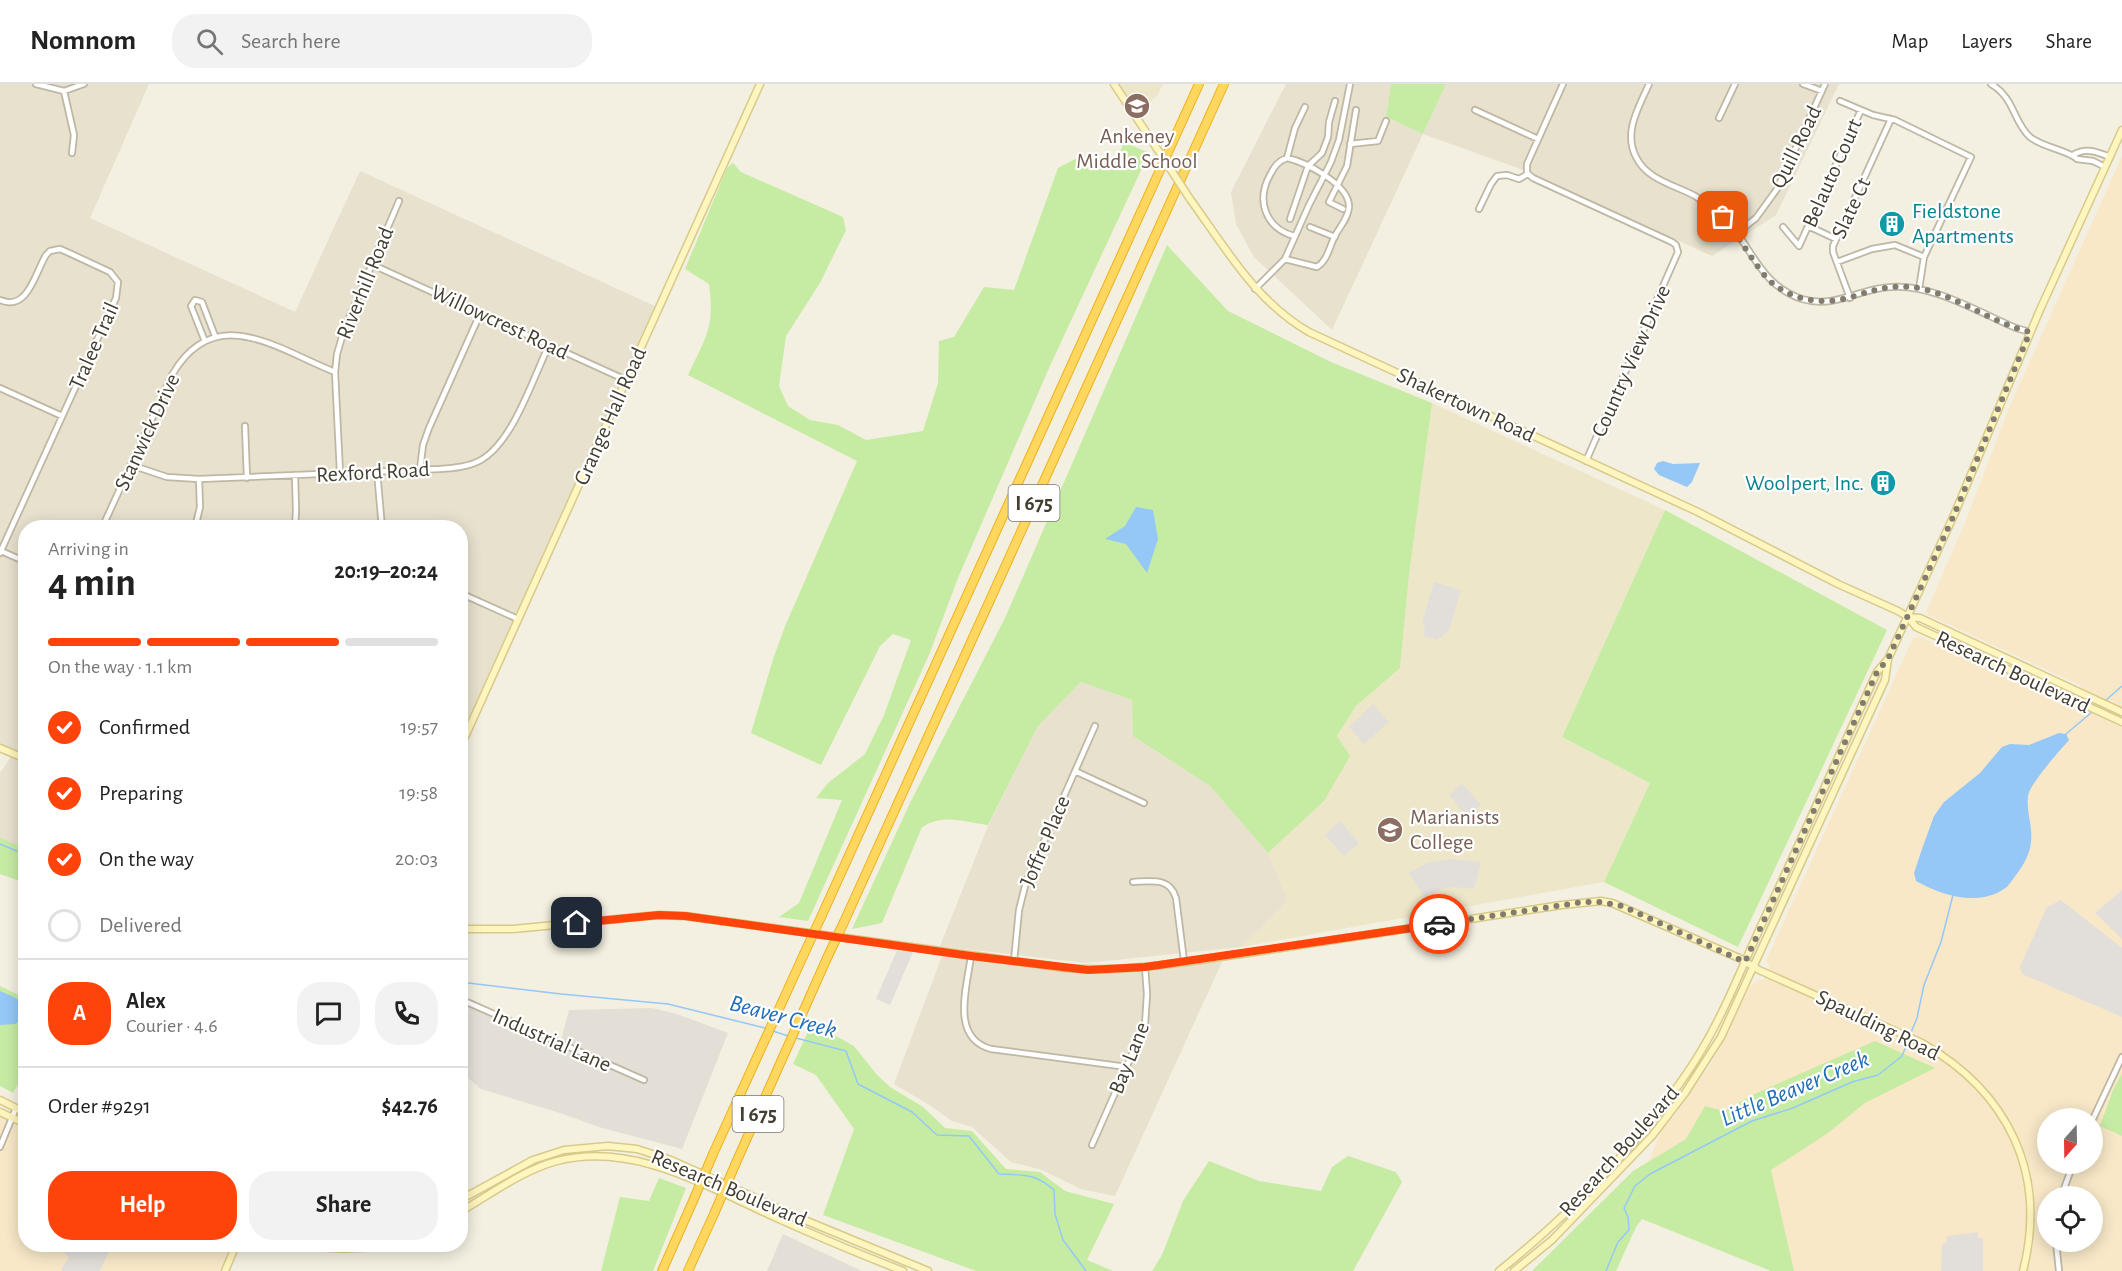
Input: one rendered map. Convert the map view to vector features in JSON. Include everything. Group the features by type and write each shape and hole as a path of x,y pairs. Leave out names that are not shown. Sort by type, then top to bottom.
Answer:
{"highway":[{"name":"I 675","path":"662,1271 1198,84"},
{"name":"I 675","path":"688,1270 843,922 1224,84"}],"main road":[{"name":"Grange Hall Road","path":"469,729 760,84"},
{"name":"Shakertown Road","path":"1114,84 1190,199 1255,289 1280,312 1309,332 1698,512 1908,617"},
{"path":"1908,617 1954,515 2030,332 2122,130"},
{"name":"Research Boulevard","path":"1499,1271 1549,1228 1618,1158 1655,1116 1690,1069 1711,1033 1745,962 1877,672 1888,659 1908,617"},
{"name":"Research Boulevard","path":"1908,617 1920,618 2122,712"},
{"name":"Research Boulevard","path":"1908,617 1916,627 2120,722"},
{"name":"Research Boulevard","path":"1514,1271 1552,1240 1653,1136 1685,1093 1721,1037 1885,680 1888,659"},
{"path":"0,748 18,756"},
{"path":"1827,781 1836,785"},
{"name":"Spaulding Road","path":"468,929 494,930 650,916 685,916 1088,970 1184,962 1562,905 1601,902 1622,906 1922,1043 1956,1065 1978,1085 1998,1109 2016,1143 2030,1192 2030,1239 2023,1271"},
{"path":"0,1100 16,1108"},
{"path":"0,1112 18,1120"},
{"name":"Research Boulevard","path":"468,1196 533,1160 564,1150 608,1146 637,1149 671,1160 807,1221 928,1271"},
{"name":"Research Boulevard","path":"468,1207 526,1174 555,1161 602,1156 636,1160 668,1170 903,1271"},
{"path":"225,1271 233,1252"}],"street":[{"path":"36,84 64,91 84,84"},
{"path":"1255,289 1285,259 1325,175 1339,141 1350,84"},
{"path":"1479,208 1497,176 1507,175 1519,179 1528,173 1527,164 1563,84"},
{"path":"1649,84 1631,130 1636,159 1645,171 1708,204 1723,217 1737,233 1767,278 1779,287 1803,299 1836,301 1877,288 1892,286 1919,289 1940,295 2030,332"},
{"path":"1719,118 1735,84"},
{"path":"1803,84 1822,91"},
{"name":"Quill Road","path":"1737,233 1756,218 1777,189 1826,84"},
{"path":"1991,84 2005,95 2030,137 2058,151 2073,155 2077,159 2093,161 2105,166"},
{"path":"64,91 74,135 72,153"},
{"path":"1840,100 1873,115 1891,119 1971,157 1924,257 1919,289"},
{"path":"1290,219 1308,166 1322,153 1328,137 1329,122 1335,101"},
{"path":"1287,158 1295,128 1305,107"},
{"path":"1343,209 1329,202 1347,166 1356,110"},
{"path":"1475,110 1538,139"},
{"name":"Belauto Court","path":"1783,227 1799,246 1861,110"},
{"name":"Slate Ct","path":"1850,298 1833,252 1836,239 1891,119"},
{"path":"1350,144 1378,141 1386,121"},
{"path":"2073,155 2086,150 2110,157"},
{"path":"1285,259 1317,267 1323,263 1347,216 1349,204 1337,184 1325,175 1287,158 1280,161 1271,172 1264,190 1263,204 1268,217 1279,230 1294,236"},
{"name":"Country View Drive","path":"1528,173 1533,178 1672,242 1676,245 1678,252 1586,460"},
{"name":"Riverhill Road","path":"340,473 335,372 337,354 344,330 399,201"},
{"path":"1808,226 1836,239"},
{"path":"1310,227 1335,237"},
{"path":"1837,262 1872,249 1895,245 1924,257"},
{"name":"Tralee Trail","path":"0,300 10,303 21,300 27,293 46,255 50,251 60,249 110,272 118,282 116,298 1,552"},
{"name":"Willowcrest Road","path":"373,265 626,380"},
{"path":"204,339 191,306 195,300 202,302 215,336"},
{"path":"420,470 423,445 429,428 480,314"},
{"name":"Stanwick Drive","path":"106,520 174,371 204,339 234,335 261,340 335,372"},
{"name":"Rexford Road","path":"131,465 167,477 199,479 467,466 495,450 511,428 549,345"},
{"path":"0,388 62,416"},
{"path":"245,426 247,477"},
{"path":"377,471 381,520"},
{"path":"295,475 296,520"},
{"path":"197,520 199,479"},
{"path":"1,552 18,559"},
{"path":"468,597 518,619"},
{"name":"Joffre Place","path":"1014,961 1026,882 1095,726"},
{"path":"1075,771 1144,803"},
{"path":"1133,882 1160,881 1168,884 1173,890 1184,962"},
{"path":"971,956 964,1022 969,1035 979,1044 991,1048 1127,1067"},
{"name":"Bay Lane","path":"1092,1145 1143,1031 1147,994 1145,967"},
{"name":"Industrial Lane","path":"468,1003 644,1080"},
{"path":"2098,1108 2122,1057"},
{"path":"0,1147 16,1108"},
{"path":"2057,1252 2059,1271"}],"shaded area":[{"path":"0,84 149,84 90,218 295,312 360,171 659,308 469,729 468,520 18,520 18,847 0,838 0,773 13,754 0,748"},
{"name":"Ankeney Middle School","path":"1114,84 1163,84 1157,96 1135,115"},
{"path":"1286,84 1391,84 1386,117 1423,134 1332,330 1254,257 1236,224 1231,192"},
{"path":"1446,84 1839,84 1776,215 1712,256 1518,168 1423,134"},
{"path":"2122,156 2122,1271 1771,1271 1642,1178 1661,1131 1712,1062 1750,986 1759,980 1764,980 1770,967 1766,961 1913,638 1919,636 2065,706 2082,686 1928,615 1927,610 1965,523 2009,408"},
{"path":"1432,403 1665,510 1562,737 1650,783 1604,882 1241,947 1288,901 1268,853 1324,801 1337,736 1356,706 1400,668 1409,575"},
{"path":"1434,582 1461,590 1449,631 1437,640 1423,636 1425,624 1422,623"},
{"path":"1081,682 1132,700 1133,736 1210,786 1268,853 1288,901 1241,947 1086,963 940,946 988,826 1038,726"},
{"path":"1373,704 1389,722 1364,744 1349,727"},
{"path":"1462,783 1481,805 1467,817 1449,795"},
{"path":"1340,821 1359,843 1344,856 1325,835"},
{"path":"1453,859 1481,862 1474,889 1453,887 1441,889 1424,897 1409,873 1427,863"},
{"path":"2122,890 2122,939 2095,913"},
{"path":"2061,900 2122,948 2122,1017 2022,974 2020,966 2047,907"},
{"path":"897,950 913,952 890,1005 876,999"},
{"path":"942,956 1083,973 1222,962 1115,1196 1081,1189 1042,1170 1011,1162 972,1127 952,1121 894,1084"},
{"path":"468,999 561,1040 569,1010 652,1008 677,1014 728,1033 682,1149 599,1127 481,1089 468,1078"},
{"path":"0,1112 18,1121 18,1252 233,1252 225,1271 0,1271"},
{"path":"1978,1232 1978,1238 1983,1238 1983,1271 1941,1271 1942,1244 1946,1243 1947,1236"},
{"path":"783,1234 862,1271 767,1271"},
{"path":"63,1252 109,1252 100,1271 62,1271 61,1269 69,1258"}],"green space":[{"path":"1391,84 1446,84 1423,134 1386,117"},
{"path":"1124,142 1149,153 1049,368 958,578 929,655 808,921 779,917 799,903 842,800 816,798 828,783 865,754 884,715 911,640 893,634 880,646 821,765 751,733 786,624 857,461 688,375 708,331 711,299 709,284 685,269 727,168 733,163 741,172 843,217 846,230 820,283 786,336 779,386 788,406 810,420 838,425 866,440 923,431 938,383 939,341 954,337 984,287 1014,290 1058,168 1075,159 1118,157"},
{"path":"1167,245 1228,311 1331,362 1432,403 1409,575 1400,668 1356,706 1337,736 1350,756 1324,801 1268,853 1210,786 1133,736 1132,700 1081,682 1038,726 988,825 946,819 922,827 882,923 852,929 910,803 1005,618"},
{"path":"1665,510 1887,630 1738,947 1604,882 1650,783 1562,737"},
{"path":"0,838 18,845 18,880 0,874"},
{"path":"0,986 18,995 18,1084 13,1093 0,1086"},
{"path":"812,1023 854,1046 877,1075 890,1087 923,1107 945,1128 972,1131 1006,1169 1040,1172 1065,1191 1114,1204 1087,1260 1113,1271 976,1271 823,1215 854,1129 816,1075 793,1064"},
{"path":"1875,1041 1935,1068 1865,1103 1828,1133 1771,1170 1794,1271 1771,1271 1642,1219 1616,1271 1532,1271 1633,1171 1686,1139 1705,1106 1724,1111 1752,1095"},
{"path":"2122,1073 2122,1136 2103,1127 2103,1118"},
{"path":"1348,1156 1396,1172 1402,1182 1353,1271 1152,1271 1162,1255 1183,1201 1209,1161 1259,1181 1321,1191 1332,1167"},
{"path":"659,1178 686,1188 653,1271 601,1271 620,1197 649,1201"}],"water":[{"path":"1663,461 1673,464 1700,463 1692,482 1687,487 1659,475 1654,469 1657,463"},
{"path":"1136,507 1153,510 1158,539 1147,573 1126,544 1105,539 1125,526"},
{"path":"2059,733 2066,734 2069,740 2045,768 2030,791 2028,802 2031,836 2028,855 2007,886 1993,894 1971,898 1936,891 1916,881 1914,873 1922,849 1934,816 1944,802 1980,773 2002,747 2010,744 2029,745"},
{"path":"0,991 18,1000 18,1022 0,1025"}],"waterway":[{"path":"2105,701 2122,686"},
{"path":"2066,734 2092,712"},
{"name":"Beaver Creek","path":"0,844 18,852"},
{"name":"Little Beaver Creek","path":"1910,1035 1917,1018 1924,985 1941,942 1953,895"},
{"name":"Beaver Creek","path":"468,983 668,1004 765,1028"},
{"name":"Beaver Creek","path":"773,1031 788,1036"},
{"name":"Beaver Creek","path":"796,1038 846,1051 858,1084 912,1112 937,1135 969,1136 999,1174 1029,1176 1047,1184 1054,1190 1055,1214 1063,1240 1086,1271"},
{"name":"Little Beaver Creek","path":"1606,1271 1618,1242 1629,1230 1628,1217 1624,1208 1635,1186 1650,1174 1752,1121 1793,1108 1852,1082 1878,1075 1902,1056 1909,1039"}],"way so far":[{"path":"1439,924 1583,902 1612,903 1745,962 1877,672 1888,659 1936,556 2030,332 1940,295 1908,287 1877,288 1836,301 1820,302 1803,299 1767,278 1737,233 1723,217"}],"place":[{"name":"Ankeney Middle School","path":"1137,106"},
{"name":"Fieldstone Apartments","path":"1892,224"},
{"name":"Woolpert, Inc.","path":"1883,483"},
{"name":"Marianists College","path":"1390,830"}],"route":[{"path":"577,923 659,915 685,916 1088,970 1145,967 1439,924"}]}
